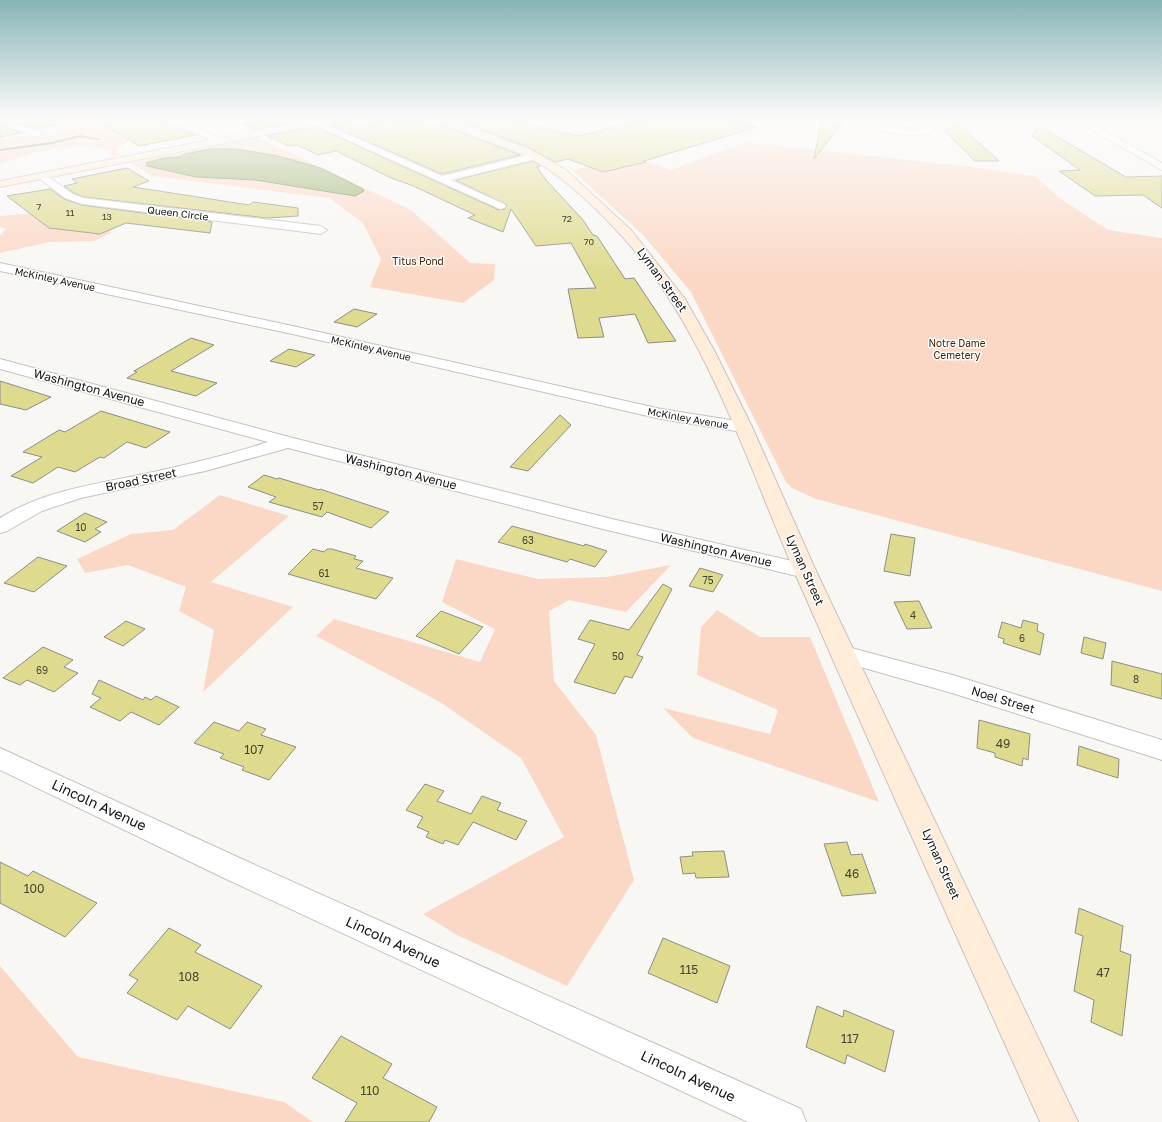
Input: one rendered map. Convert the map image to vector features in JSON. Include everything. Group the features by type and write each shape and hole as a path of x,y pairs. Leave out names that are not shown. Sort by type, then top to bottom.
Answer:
{"main road":[{"path":"0,184 71,170"},
{"name":"Lyman Street","path":"559,170 626,233 674,292 707,352 743,427 805,571 1059,1122"}],"street":[{"path":"423,170 500,206"},
{"path":"442,179 477,170"},
{"name":"Queen Circle","path":"43,176 69,196 78,200 321,230"},
{"name":"McKinley Avenue","path":"0,267 297,331 661,414 743,427"},
{"name":"Washington Avenue","path":"0,364 287,442 610,525 805,571"},
{"name":"Broad Street","path":"0,527 20,514 68,497 248,456 287,442"},
{"path":"0,508 20,514"},
{"name":"Noel Street","path":"844,654 956,685 1162,750"},
{"name":"Lincoln Avenue","path":"0,758 242,872 788,1122"}],"green space":[{"name":"Titus Pond","path":"143,170 327,170 411,210 470,263 495,264 494,280 463,303 370,287 381,259 363,223 329,198 152,176"},
{"name":"Notre Dame Cemetery","path":"572,170 994,170 1035,176 1061,199 1108,230 1162,238 1162,591 816,499 792,488 786,482 691,292 644,236"},
{"path":"33,213 55,221 113,232 94,241 50,242 0,253 0,235 6,229 0,227 0,216"},
{"path":"220,495 289,516 211,582 293,607 203,692 214,630 179,611 186,587 128,565 85,573 77,559 131,534 173,530"},
{"path":"456,559 538,579 607,577 671,565 626,612 569,600 549,611 554,681 596,735 634,880 567,986 457,935 423,914 564,837 521,758 440,702 316,636 334,619 480,662 495,629 442,602"},
{"path":"717,610 760,637 810,637 879,802 693,738 663,708 770,734 778,710 697,675 701,627"},
{"path":"0,966 78,1057 284,1102 313,1122 0,1122"}],"shaded area":[{"path":"166,170 326,170 363,189 364,191 355,196 255,180 196,177"}],"building":[{"path":"115,170 131,170 149,181 133,187 249,205 253,202 298,208 298,216 267,218 84,197 74,193 64,186 77,183 72,179"},
{"path":"375,170 412,170 499,210 505,209 507,205 456,180 495,170 539,170 546,180 583,220 593,235 597,236 625,279 634,278 676,341 648,343 635,314 599,318 604,337 578,338 568,289 596,288 571,243 536,246 511,209 503,232 468,218 475,215 411,185"},
{"path":"434,170 457,170 442,174"},
{"path":"1115,170 1126,177 1162,176 1162,208 1143,195 1095,196 1059,171"},
{"path":"50,189 64,199 82,205 212,222 210,233 126,223 100,234 49,228 7,196"},
{"path":"354,309 377,314 357,327 334,322"},
{"path":"191,338 214,345 171,371 217,383 196,396 127,378 137,372 134,371"},
{"path":"289,349 315,355 296,367 270,361"},
{"path":"0,381 51,397 26,410 0,404"},
{"path":"101,411 170,432 146,448 127,442 104,458 100,457 75,472 58,467 33,483 11,476 42,457 23,452 59,430 65,432"},
{"path":"560,415 571,425 528,471 510,467"},
{"path":"264,475 319,490 320,489 389,512 371,528 327,512 322,517 269,502 276,497 248,487"},
{"path":"85,513 107,522 95,529 101,532 85,542 57,531"},
{"path":"512,526 607,551 595,567 570,559 567,562 498,542"},
{"path":"891,534 915,538 910,576 884,571"},
{"path":"313,549 324,552 327,549 332,549 356,556 354,559 363,561 356,568 393,578 376,599 288,574"},
{"path":"38,557 67,566 34,592 4,583"},
{"path":"700,568 723,575 713,592 689,586"},
{"path":"663,584 672,589 637,655 643,657 632,678 625,676 615,694 574,682 595,644 578,639 590,620 629,630"},
{"path":"919,601 932,628 907,629 894,602"},
{"path":"441,611 483,627 459,654 416,636"},
{"path":"1023,620 1038,624 1037,631 1044,634 1040,655 1003,643 1004,639 998,637 1002,622 1021,628"},
{"path":"126,621 145,629 123,646 104,637"},
{"path":"1084,637 1106,643 1103,659 1081,653"},
{"path":"43,647 73,660 64,667 78,673 54,692 27,680 20,685 3,678"},
{"path":"1112,661 1162,674 1162,699 1111,685"},
{"path":"99,680 143,700 145,697 151,700 156,696 179,707 159,725 131,712 120,721 90,707 101,698 92,694"},
{"path":"979,720 1030,734 1028,760 1023,758 1022,766 995,757 995,753 977,748"},
{"path":"214,722 239,731 247,722 266,729 261,735 296,747 269,780 242,770 244,767 220,758 224,754 194,743"},
{"path":"1079,746 1119,759 1118,778 1077,765"},
{"path":"425,784 444,791 437,801 471,814 482,796 501,803 497,810 527,821 516,840 473,822 458,845 445,840 443,844 426,837 429,832 417,827 423,817 406,810"},
{"path":"847,842 851,855 862,854 876,893 842,896 824,844"},
{"path":"724,851 729,877 696,878 695,873 683,874 680,857 693,856 692,852"},
{"path":"0,862 28,876 33,871 97,903 65,937 0,903"},
{"path":"1079,908 1123,926 1120,951 1131,955 1122,1036 1091,1022 1094,1000 1074,991 1083,936 1075,933"},
{"path":"169,928 201,945 195,952 262,986 230,1029 188,1006 177,1020 127,993 138,980 129,975"},
{"path":"663,938 730,966 717,1003 648,973"},
{"path":"817,1006 843,1017 844,1010 894,1031 885,1072 847,1055 845,1064 806,1047"},
{"path":"341,1036 392,1064 383,1078 437,1107 429,1122 345,1122 357,1103 312,1078"}]}
